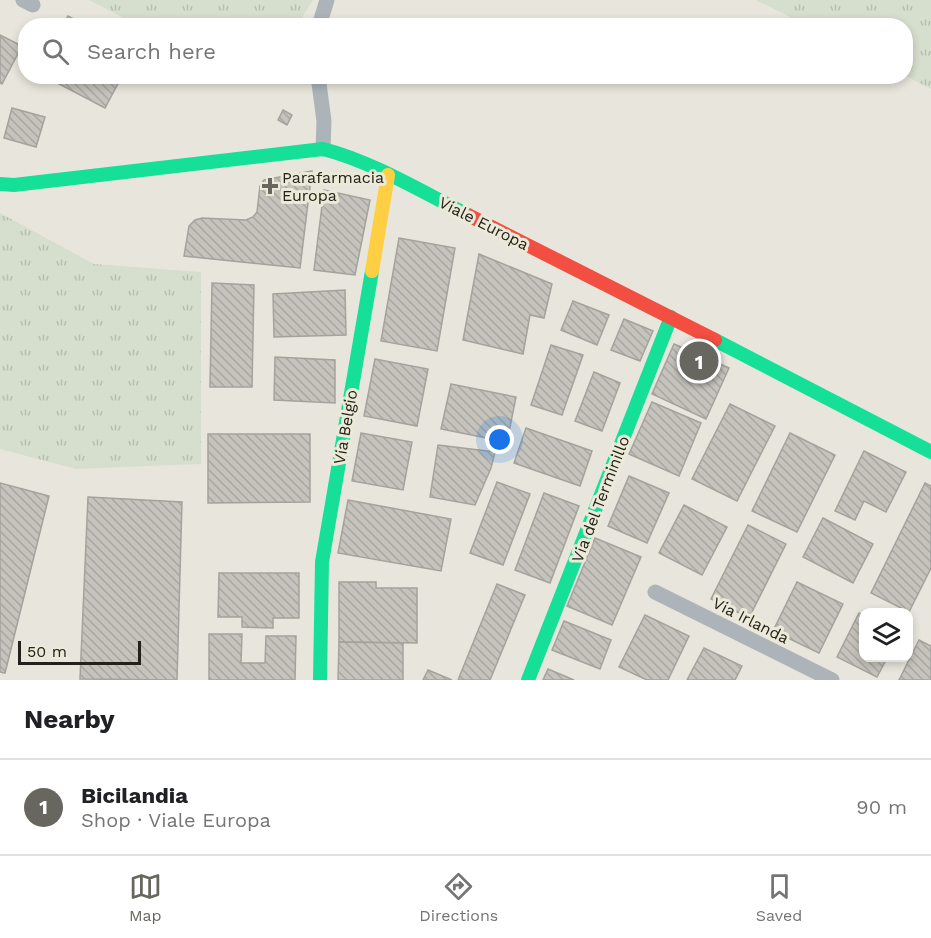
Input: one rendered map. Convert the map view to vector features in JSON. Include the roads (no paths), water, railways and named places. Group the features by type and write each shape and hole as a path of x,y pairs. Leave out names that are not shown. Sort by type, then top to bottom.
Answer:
{"street":[{"path":"321,18 327,0"},
{"path":"319,84 324,121 323,149"},
{"name":"Viale Europa","path":"0,184 14,185 323,149 348,156 671,317 931,452"},
{"name":"Via Belgio","path":"320,680 322,562 388,175"},
{"name":"Via del Terminillo","path":"528,680 671,317"},
{"name":"Via Irlanda","path":"655,592 832,680"}],"place":[{"name":"Parafarmacia Europa","path":"270,186"},
{"name":"Bicilandia","path":"699,361"}]}
